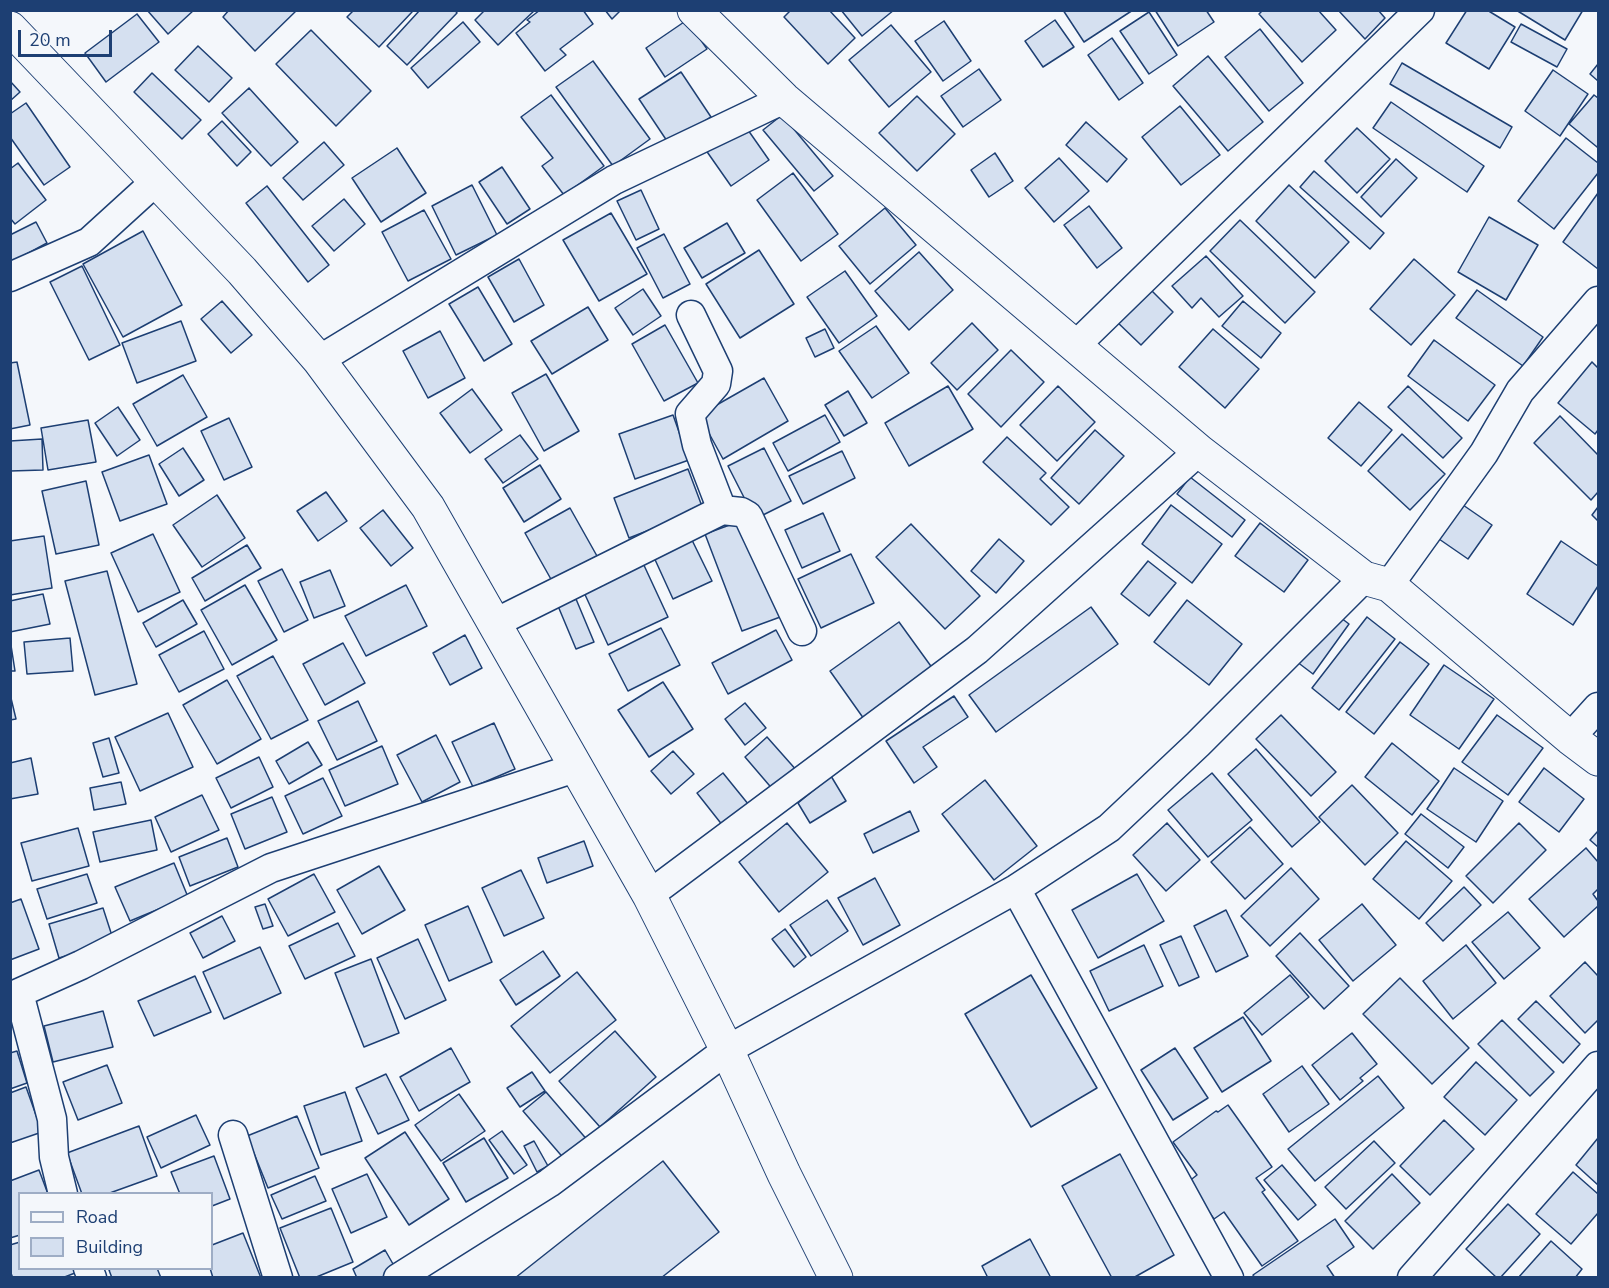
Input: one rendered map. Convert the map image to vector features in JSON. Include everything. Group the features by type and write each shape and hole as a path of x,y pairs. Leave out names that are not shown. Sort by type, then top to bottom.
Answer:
{"main road":[{"path":"694,10 784,99 1199,451 1377,582 1599,759"},
{"path":"10,28 242,271 319,360 428,507 649,895 727,1050 784,1174 836,1278"}],"street":[{"path":"1075,346 1420,10"},
{"path":"319,360 614,180 784,99"},
{"path":"10,277 88,242 156,182"},
{"path":"398,1278 549,1183 727,1050 1016,889 1109,828 1206,736 1377,582 1484,453 1520,391 1599,301"},
{"path":"691,315 718,371 716,384 690,414 697,445 722,510"},
{"path":"649,895 977,650 1199,451"},
{"path":"495,623 722,510 741,512 748,516 802,631"},
{"path":"1570,738 1599,707"},
{"path":"63,1192 54,1157 52,1119 39,1063 15,995 81,965 271,868 578,767"},
{"path":"1016,889 1229,1278"},
{"path":"1412,1278 1599,1066"},
{"path":"233,1135 278,1278"}],"building":[{"path":"147,10 194,10 168,34"},
{"path":"229,10 297,10 255,51 223,17"},
{"path":"354,10 411,10 412,12 379,47 347,17"},
{"path":"420,10 455,10 457,13 407,65 387,46"},
{"path":"485,10 535,10 498,45 475,20"},
{"path":"540,10 583,10 593,24 560,49 566,55 545,71 516,33"},
{"path":"605,10 621,10 612,19"},
{"path":"791,10 829,10 855,38 828,64 784,17"},
{"path":"841,10 894,10 862,36"},
{"path":"1063,10 1133,10 1084,42"},
{"path":"1155,10 1206,10 1214,22 1178,46"},
{"path":"1263,10 1318,10 1336,30 1302,62 1259,14"},
{"path":"1338,10 1378,10 1385,18 1365,39"},
{"path":"1467,10 1487,10 1515,27 1489,69 1446,43"},
{"path":"1516,10 1583,10 1565,40"},
{"path":"1149,12 1177,55 1149,74 1120,31"},
{"path":"137,14 159,42 106,82 85,53"},
{"path":"687,20 707,49 665,77 646,48"},
{"path":"1055,20 1074,47 1043,67 1025,41"},
{"path":"944,21 971,61 943,81 915,41"},
{"path":"463,22 480,42 428,88 411,68"},
{"path":"1521,24 1567,49 1557,67 1511,42"},
{"path":"891,25 931,72 889,107 849,60"},
{"path":"1260,29 1303,83 1269,111 1225,57"},
{"path":"311,30 371,91 336,126 276,64"},
{"path":"1112,38 1143,83 1119,100 1088,55"},
{"path":"198,46 232,78 209,102 175,70"},
{"path":"1208,56 1263,122 1228,151 1173,86"},
{"path":"593,61 650,139 613,166 556,87"},
{"path":"1402,63 1512,127 1500,148 1390,84"},
{"path":"1598,64 1598,81 1590,74"},
{"path":"979,69 1001,100 963,127 941,96"},
{"path":"1553,70 1588,94 1560,136 1525,111"},
{"path":"681,72 711,117 669,144 639,99"},
{"path":"152,73 201,120 182,139 134,92"},
{"path":"10,81 20,92 10,101"},
{"path":"249,88 298,142 271,166 222,113"},
{"path":"551,95 604,166 564,195 542,166 553,158 521,117"},
{"path":"1594,95 1598,98 1597,147 1569,124"},
{"path":"917,96 955,134 917,171 879,133"},
{"path":"1391,102 1484,166 1467,192 1373,128"},
{"path":"26,103 70,167 44,185 10,137 10,114"},
{"path":"1180,106 1220,155 1181,185 1142,137"},
{"path":"782,115 833,176 814,191 763,130"},
{"path":"741,120 769,160 731,186 703,146"},
{"path":"222,121 251,152 237,166 208,134"},
{"path":"1086,122 1127,159 1107,182 1066,145"},
{"path":"1357,128 1390,159 1357,193 1325,161"},
{"path":"1566,138 1598,163 1598,173 1554,229 1518,201"},
{"path":"324,142 344,165 303,200 283,178"},
{"path":"397,148 426,193 381,222 352,178"},
{"path":"995,153 1013,181 989,197 971,170"},
{"path":"1059,158 1089,191 1054,222 1025,188"},
{"path":"1396,159 1417,178 1381,217 1361,197"},
{"path":"18,163 46,200 15,224 10,218 10,169"},
{"path":"502,167 530,209 507,224 479,182"},
{"path":"1314,171 1384,233 1370,249 1300,187"},
{"path":"793,173 838,234 801,261 757,200"},
{"path":"472,185 497,235 456,255 432,206"},
{"path":"1289,185 1349,242 1315,278 1256,221"},
{"path":"267,186 329,265 308,282 246,203"},
{"path":"641,190 659,229 636,240 617,201"},
{"path":"1598,193 1598,269 1563,242"},
{"path":"344,199 365,224 334,251 312,226"},
{"path":"1089,206 1122,248 1097,268 1064,225"},
{"path":"885,208 916,245 870,284 839,246"},
{"path":"424,210 451,259 408,281 382,232"},
{"path":"611,213 647,274 599,301 563,240"},
{"path":"1489,217 1538,245 1506,300 1458,272"},
{"path":"1240,220 1315,292 1285,323 1210,251"},
{"path":"36,222 47,243 10,263 10,235"},
{"path":"727,223 745,253 702,278 684,248"},
{"path":"143,231 182,305 123,337 83,264"},
{"path":"664,234 690,284 663,298 637,248"},
{"path":"759,250 794,304 740,338 706,284"},
{"path":"919,252 953,290 909,330 875,291"},
{"path":"1206,256 1243,296 1219,317 1201,298 1192,308 1172,286"},
{"path":"519,259 544,305 514,322 488,277"},
{"path":"1414,259 1455,295 1411,345 1370,309"},
{"path":"82,266 120,345 89,360 50,282"},
{"path":"845,271 877,316 839,343 807,297"},
{"path":"1146,285 1173,312 1141,345 1114,319"},
{"path":"478,287 512,344 484,361 449,304"},
{"path":"643,289 661,316 633,335 615,308"},
{"path":"1477,290 1543,337 1523,366 1456,318"},
{"path":"222,301 252,335 231,353 201,319"},
{"path":"1243,301 1281,333 1261,358 1222,326"},
{"path":"588,307 608,340 552,374 531,341"},
{"path":"181,321 196,361 137,383 122,343"},
{"path":"972,323 998,350 957,390 931,363"},
{"path":"665,325 698,383 664,401 632,344"},
{"path":"876,326 909,373 872,398 839,351"},
{"path":"825,329 834,348 815,357 806,338"},
{"path":"1213,329 1259,369 1225,408 1179,367"},
{"path":"440,331 465,378 428,398 403,351"},
{"path":"1434,340 1495,385 1468,421 1408,376"},
{"path":"1011,350 1044,382 1001,427 968,394"},
{"path":"17,362 30,425 10,429 10,363"},
{"path":"1592,362 1598,368 1598,430 1595,434 1558,403"},
{"path":"546,374 579,431 544,451 512,393"},
{"path":"183,375 207,417 157,446 133,404"},
{"path":"764,378 788,421 723,459 699,415"},
{"path":"948,386 973,429 909,466 885,423"},
{"path":"1058,386 1095,422 1057,461 1020,425"},
{"path":"1408,386 1462,438 1443,458 1388,407"},
{"path":"472,389 502,430 470,453 440,413"},
{"path":"848,391 867,423 844,436 825,405"},
{"path":"1359,402 1392,430 1361,466 1328,438"},
{"path":"118,407 140,440 117,456 95,423"},
{"path":"673,415 689,460 635,479 619,434"},
{"path":"825,415 840,442 788,471 773,443"},
{"path":"1560,416 1598,455 1598,492 1591,500 1534,443"},
{"path":"229,418 252,467 224,480 201,431"},
{"path":"88,420 96,462 48,470 41,428"},
{"path":"1095,430 1124,456 1079,504 1051,478"},
{"path":"1402,434 1445,474 1410,510 1368,471"},
{"path":"520,435 538,459 503,483 485,459"},
{"path":"1007,437 1046,473 1040,479 1069,507 1051,525 983,462"},
{"path":"42,439 43,470 10,471 10,441"},
{"path":"183,448 204,480 179,496 159,464"},
{"path":"764,448 791,501 755,519 728,466"},
{"path":"842,451 855,478 803,504 789,476"},
{"path":"149,455 167,504 120,521 102,472"},
{"path":"540,465 561,499 524,522 503,488"},
{"path":"688,469 703,509 629,538 614,498"},
{"path":"1190,477 1245,520 1232,537 1177,494"},
{"path":"86,481 99,545 56,554 42,491"},
{"path":"326,492 347,521 318,541 297,511"},
{"path":"217,495 245,538 202,567 173,525"},
{"path":"1171,505 1222,544 1192,583 1142,544"},
{"path":"1463,505 1492,525 1468,559 1439,539"},
{"path":"1598,507 1598,521 1592,515"},
{"path":"570,508 597,556 552,581 525,533"},
{"path":"383,510 413,548 391,566 360,528"},
{"path":"823,513 840,551 802,568 785,530"},
{"path":"746,519 783,616 742,631 705,534"},
{"path":"1260,523 1308,560 1284,592 1235,556"},
{"path":"911,524 980,596 945,629 876,557"},
{"path":"153,534 180,592 138,612 111,553"},
{"path":"44,536 52,588 10,595 10,541"},
{"path":"690,536 712,581 673,599 652,553"},
{"path":"999,539 1024,561 996,593 971,571"},
{"path":"1561,541 1598,566 1598,586 1573,625 1527,594"},
{"path":"247,545 261,568 205,601 192,578"},
{"path":"851,554 874,603 821,628 798,579"},
{"path":"642,561 668,617 608,645 582,588"},
{"path":"1148,561 1176,583 1149,616 1121,594"},
{"path":"282,569 308,620 284,632 258,581"},
{"path":"330,570 345,606 314,618 300,582"},
{"path":"107,571 137,684 95,695 65,581"},
{"path":"245,585 277,640 232,665 201,610"},
{"path":"406,585 427,626 366,656 345,616"},
{"path":"43,594 50,624 10,632 10,601"},
{"path":"576,599 594,642 576,649 558,606"},
{"path":"183,600 197,624 156,647 143,623"},
{"path":"1187,600 1242,644 1209,685 1154,642"},
{"path":"1324,605 1349,624 1313,674 1288,655"},
{"path":"1091,607 1118,644 996,732 969,695"},
{"path":"1367,617 1395,639 1339,710 1312,688"},
{"path":"899,622 933,669 864,719 830,671"},
{"path":"661,628 680,665 628,691 609,654"},
{"path":"776,630 792,660 728,694 712,663"},
{"path":"204,631 224,669 179,692 159,655"},
{"path":"465,635 482,668 450,685 433,653"},
{"path":"70,638 73,671 27,674 24,642"},
{"path":"10,639 15,671 10,671"},
{"path":"1400,642 1429,664 1374,734 1346,712"},
{"path":"343,643 365,683 325,705 303,664"},
{"path":"273,656 308,720 271,739 237,676"},
{"path":"1444,665 1494,699 1459,749 1410,715"},
{"path":"227,680 261,739 217,764 183,705"},
{"path":"663,682 693,729 649,757 618,710"},
{"path":"10,694 16,719 10,720"},
{"path":"954,696 968,717 923,747 937,767 914,783 886,741"},
{"path":"358,701 377,741 337,760 318,721"},
{"path":"745,703 766,728 745,745 725,719"},
{"path":"168,713 193,767 140,791 115,737"},
{"path":"1281,715 1336,772 1311,796 1256,739"},
{"path":"1497,715 1543,748 1508,795 1462,762"},
{"path":"494,723 515,769 473,787 452,742"},
{"path":"436,735 460,782 422,802 397,755"},
{"path":"767,737 798,772 775,792 745,757"},
{"path":"109,738 119,773 103,777 93,743"},
{"path":"308,742 322,765 289,784 276,761"},
{"path":"1392,743 1439,781 1412,815 1365,777"},
{"path":"382,746 398,784 345,806 329,770"},
{"path":"1256,749 1320,822 1292,847 1228,774"},
{"path":"673,751 694,774 671,794 651,771"},
{"path":"259,757 273,787 231,808 216,778"},
{"path":"31,758 38,794 10,799 10,763"},
{"path":"1454,768 1503,801 1476,842 1427,809"},
{"path":"1544,768 1584,799 1559,832 1519,802"},
{"path":"723,773 753,810 727,831 697,793"},
{"path":"1212,773 1252,820 1208,857 1168,810"},
{"path":"831,776 846,801 810,823 798,803"},
{"path":"323,778 342,816 303,834 285,796"},
{"path":"985,780 1037,846 994,880 942,814"},
{"path":"121,782 126,804 94,810 90,788"},
{"path":"1352,785 1398,833 1365,865 1319,817"},
{"path":"202,795 219,830 171,852 155,817"},
{"path":"272,797 287,832 245,849 231,814"},
{"path":"910,811 919,831 873,853 864,834"},
{"path":"1421,814 1464,847 1448,868 1405,834"},
{"path":"151,820 157,850 100,862 93,832"},
{"path":"787,823 828,872 779,912 739,862"},
{"path":"1167,823 1200,860 1166,891 1133,855"},
{"path":"1519,823 1546,850 1493,903 1466,876"},
{"path":"1250,827 1283,864 1245,899 1211,862"},
{"path":"78,828 89,866 32,881 21,843"},
{"path":"1598,831 1598,847 1590,840"},
{"path":"227,838 238,867 190,886 179,857"},
{"path":"584,841 593,866 547,883 538,858"},
{"path":"1406,841 1452,881 1419,919 1373,879"},
{"path":"1586,848 1598,862 1598,889 1593,894 1598,901 1598,906 1564,937 1529,899"},
{"path":"174,863 188,897 130,921 115,887"},
{"path":"379,866 405,910 362,934 337,890"},
{"path":"1291,868 1319,899 1270,946 1241,916"},
{"path":"521,870 544,918 504,936 482,888"},
{"path":"87,874 97,903 47,919 37,889"},
{"path":"314,874 335,912 288,936 268,899"},
{"path":"1137,874 1164,921 1098,958 1072,910"},
{"path":"875,878 900,925 863,945 838,898"},
{"path":"1464,887 1481,905 1443,941 1426,923"},
{"path":"21,899 39,949 10,960 10,903"},
{"path":"827,900 848,931 811,956 790,925"},
{"path":"265,904 273,926 263,929 255,907"},
{"path":"1362,904 1396,945 1353,981 1319,940"},
{"path":"468,906 492,962 449,981 425,925"},
{"path":"103,908 114,942 59,958 49,924"},
{"path":"1226,910 1248,956 1216,972 1194,926"},
{"path":"1508,912 1540,948 1504,979 1472,942"},
{"path":"222,916 235,941 203,958 190,933"},
{"path":"338,923 355,956 305,979 289,946"},
{"path":"785,929 806,957 794,967 772,939"},
{"path":"1300,933 1349,986 1324,1009 1276,956"},
{"path":"1181,936 1199,977 1179,986 1160,945"},
{"path":"418,939 446,1000 405,1019 377,958"},
{"path":"1144,945 1163,986 1109,1011 1090,971"},
{"path":"1466,945 1496,983 1453,1019 1423,981"},
{"path":"260,947 281,993 224,1019 203,972"},
{"path":"543,951 560,976 516,1005 500,980"},
{"path":"371,959 399,1033 364,1047 335,973"},
{"path":"1585,962 1598,976 1598,1020 1585,1033 1550,996"},
{"path":"577,972 616,1020 550,1073 511,1026"},
{"path":"1031,975 1097,1088 1031,1127 965,1014"},
{"path":"1290,975 1309,997 1262,1035 1244,1013"},
{"path":"195,976 211,1012 154,1036 138,1001"},
{"path":"1400,978 1469,1048 1432,1084 1363,1014"},
{"path":"1536,1001 1580,1044 1563,1063 1518,1019"},
{"path":"103,1011 113,1047 53,1062 44,1026"},
{"path":"1243,1017 1271,1061 1222,1092 1194,1048"},
{"path":"1502,1020 1554,1072 1530,1096 1478,1044"},
{"path":"615,1031 656,1077 600,1127 559,1081"},
{"path":"1352,1033 1377,1064 1360,1078 1363,1081 1340,1100 1312,1065"},
{"path":"451,1048 470,1082 419,1111 400,1077"},
{"path":"1175,1048 1208,1098 1173,1120 1141,1070"},
{"path":"17,1051 27,1083 10,1089 10,1053"},
{"path":"1476,1062 1517,1100 1485,1135 1444,1097"},
{"path":"107,1065 122,1103 78,1120 63,1082"},
{"path":"1302,1066 1329,1104 1289,1132 1263,1094"},
{"path":"532,1072 545,1091 520,1107 507,1088"},
{"path":"386,1074 409,1120 378,1134 356,1088"},
{"path":"1378,1076 1404,1108 1315,1181 1288,1149"},
{"path":"26,1087 42,1132 10,1143 10,1093"},
{"path":"345,1092 362,1141 321,1155 304,1106"},
{"path":"546,1092 589,1142 566,1161 523,1111"},
{"path":"459,1094 485,1131 441,1161 415,1125"},
{"path":"1228,1105 1272,1167 1256,1178 1265,1190 1262,1192 1298,1241 1262,1266 1224,1212 1214,1219 1188,1182 1197,1175 1173,1142"},
{"path":"196,1115 210,1145 161,1168 147,1137"},
{"path":"297,1116 319,1168 268,1188 247,1136"},
{"path":"1444,1120 1474,1149 1430,1195 1400,1166"},
{"path":"139,1126 157,1176 113,1192 81,1192 67,1153"},
{"path":"502,1131 527,1165 514,1174 489,1140"},
{"path":"405,1132 449,1199 409,1225 365,1158"},
{"path":"484,1138 508,1178 466,1202 443,1163"},
{"path":"1598,1138 1598,1185 1576,1165"},
{"path":"534,1141 548,1166 537,1172 524,1146"},
{"path":"1374,1141 1395,1163 1346,1209 1325,1187"},
{"path":"1120,1154 1174,1255 1133,1278 1112,1278 1062,1186"},
{"path":"214,1156 230,1199 213,1206 213,1192 179,1192 171,1172"},
{"path":"663,1161 719,1232 661,1278 515,1278"},
{"path":"1282,1165 1316,1205 1298,1220 1264,1180"},
{"path":"39,1170 47,1192 18,1192 18,1236 10,1238 10,1181"},
{"path":"1573,1172 1598,1194 1598,1213 1571,1244 1536,1214"},
{"path":"367,1174 387,1217 351,1233 332,1189"},
{"path":"1392,1174 1420,1203 1373,1249 1345,1221"},
{"path":"315,1176 326,1201 282,1219 271,1195"},
{"path":"1508,1204 1540,1234 1500,1278 1497,1278 1466,1249"},
{"path":"331,1208 353,1262 314,1278 300,1278 280,1228"},
{"path":"1335,1219 1354,1247 1327,1266 1335,1278 1255,1278 1253,1275"},
{"path":"243,1233 261,1278 213,1278 211,1270 213,1270 213,1245"},
{"path":"1030,1239 1051,1278 988,1278 982,1266"},
{"path":"1551,1241 1582,1269 1575,1278 1518,1278"},
{"path":"18,1243 18,1270 74,1270 75,1273 62,1278 13,1278 10,1271 10,1245"},
{"path":"385,1250 397,1271 386,1278 357,1278 353,1269"},
{"path":"109,1270 158,1270 161,1278 112,1278"}]}
